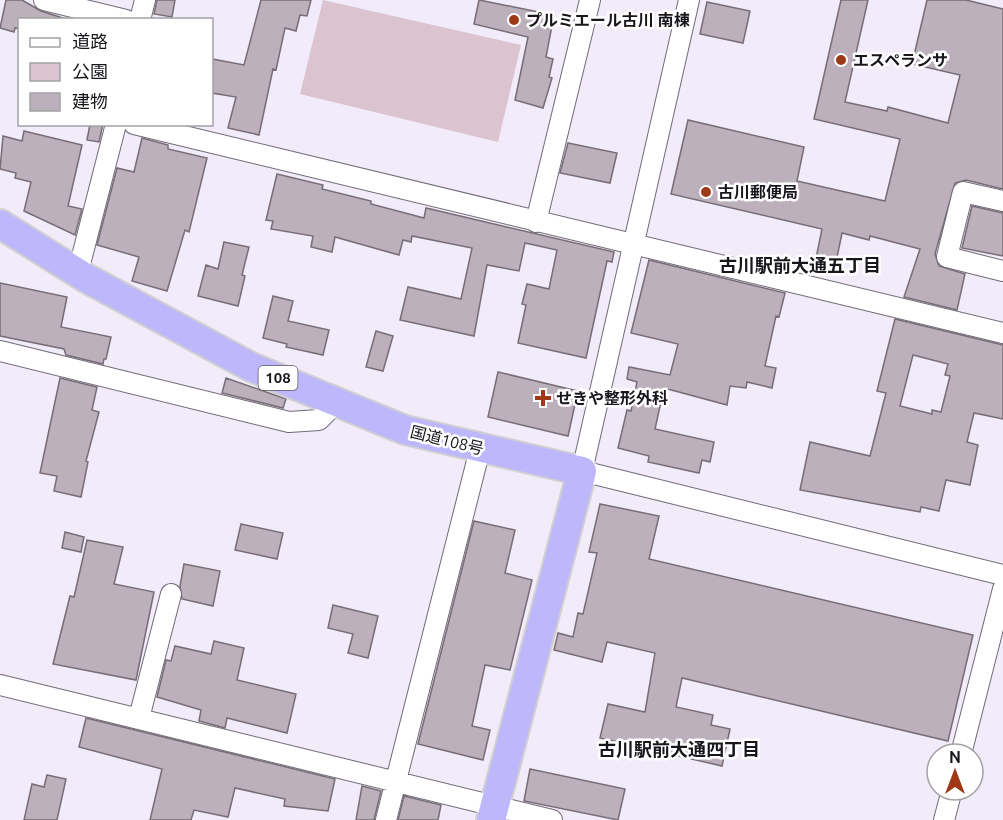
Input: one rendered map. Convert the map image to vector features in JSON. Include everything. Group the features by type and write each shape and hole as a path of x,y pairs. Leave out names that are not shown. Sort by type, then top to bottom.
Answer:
{"highway":[{"name":"国道108号","path":"0,224 78,272 250,367 405,430 582,471"},
{"path":"493,813 582,471"}],"street":[{"path":"44,0 98,6 122,18"},
{"path":"140,18 145,0"},
{"path":"536,222 590,0"},
{"path":"689,0 582,471 1003,575"},
{"path":"78,272 115,126"},
{"path":"142,126 633,246 1003,333"},
{"path":"1003,201 963,192 947,257 1003,271"},
{"path":"0,351 289,422 319,420 337,402"},
{"path":"386,820 480,449"},
{"path":"964,742 1003,589"},
{"path":"139,718 171,594"},
{"path":"0,685 139,718 257,750 396,782 493,813 552,820"},
{"path":"944,820 949,802"}],"green space":[{"path":"323,0 521,45 498,142 300,94"}],"building":[{"path":"6,0 22,0 41,11 63,18 18,18 18,29 15,28 14,32 0,28"},
{"path":"157,0 175,0 172,17 154,14"},
{"path":"261,0 311,0 307,16 300,15 296,31 285,28 276,70 273,69 259,135 228,128 236,97 213,93 213,59 244,65"},
{"path":"479,0 554,15 546,57 553,59 549,77 552,78 543,108 515,100 528,37 474,24"},
{"path":"841,0 868,0 845,102 887,111 888,107 948,123 960,75 912,64 927,0 966,0 1003,9 1003,189 966,180 955,183 935,254 939,266 965,274 957,310 904,297 920,249 870,236 869,240 842,233 834,272 814,268 822,229 671,194 688,120 804,147 797,181 885,201 900,139 814,119"},
{"path":"707,2 750,11 743,43 700,34"},
{"path":"90,126 103,126 99,142 87,140"},
{"path":"24,131 82,145 68,206 82,209 75,235 24,211 31,182 15,178 16,173 0,169 3,136 22,141"},
{"path":"142,138 168,145 168,149 207,158 189,232 185,230 167,291 132,281 139,257 97,245 117,168 134,172"},
{"path":"568,143 617,153 610,183 560,173"},
{"path":"277,174 323,185 322,189 371,201 371,204 424,218 426,208 614,252 612,262 607,261 586,358 518,343 526,305 522,304 527,284 549,289 557,250 525,243 519,271 487,265 474,336 400,320 408,287 461,299 472,248 412,236 411,242 403,240 399,255 335,237 332,252 311,247 313,236 271,229 273,221 266,220"},
{"path":"972,206 1003,213 1003,256 962,248"},
{"path":"224,242 249,247 238,306 198,296 206,265 218,269"},
{"path":"649,260 785,293 779,317 776,316 765,366 776,368 772,388 747,382 746,388 730,386 727,405 664,388 655,429 714,442 710,462 702,460 699,473 648,462 649,456 618,448 627,410 631,411 637,382 627,379 629,367 670,375 678,344 631,333"},
{"path":"0,283 67,297 61,327 111,337 103,364 66,355 64,349 0,336"},
{"path":"273,296 293,301 288,321 329,330 323,355 286,347 287,344 263,338"},
{"path":"895,319 1003,345 1003,419 974,413 967,442 978,445 970,485 946,480 939,511 921,507 920,512 800,490 810,442 870,456 886,393 877,391","holes":["913,355 948,364 945,375 950,376 941,412 932,410 932,414 900,406"]},
{"path":"376,331 393,336 383,371 366,367"},
{"path":"498,372 578,391 568,436 488,417"},
{"path":"60,378 97,387 92,410 99,412 86,461 88,462 81,497 54,491 57,476 40,473"},
{"path":"226,378 286,399 283,408 222,393"},
{"path":"600,504 659,516 649,559 973,635 948,741 682,678 676,707 713,715 711,725 730,729 722,766 600,738 608,704 645,712 655,653 607,642 602,662 554,650 558,633 573,637 578,613 583,614 597,553 589,552"},
{"path":"474,521 515,530 505,573 532,580 510,670 485,665 472,726 490,730 483,760 418,744"},
{"path":"241,524 283,533 277,559 235,550"},
{"path":"65,532 84,537 81,552 62,548"},
{"path":"87,540 123,547 114,584 154,592 136,680 53,664 70,596 74,597"},
{"path":"184,564 220,571 213,606 182,599 180,586"},
{"path":"333,605 378,616 368,658 348,653 353,634 328,628"},
{"path":"214,641 244,648 237,680 296,694 287,733 227,718 225,728 199,721 201,710 157,697 166,660 171,661 175,646 211,654"},
{"path":"86,718 335,779 328,811 284,806 285,799 235,788 228,817 194,810 191,820 150,820 162,769 79,747"},
{"path":"530,769 625,789 618,820 524,801"},
{"path":"47,775 66,779 57,820 24,820 32,784 44,787"},
{"path":"362,786 381,791 374,820 356,820"},
{"path":"404,796 441,805 438,820 398,820"}],"place":[{"name":"プルミエール古川 南棟","path":"514,20"},
{"name":"エスペランサ","path":"841,60"},
{"name":"古川郵便局","path":"706,192"},
{"name":"せきや整形外科","path":"543,398"}],"district":[{"name":"古川駅前大通五丁目","path":"800,266"},
{"name":"古川駅前大通四丁目","path":"679,750"}]}
